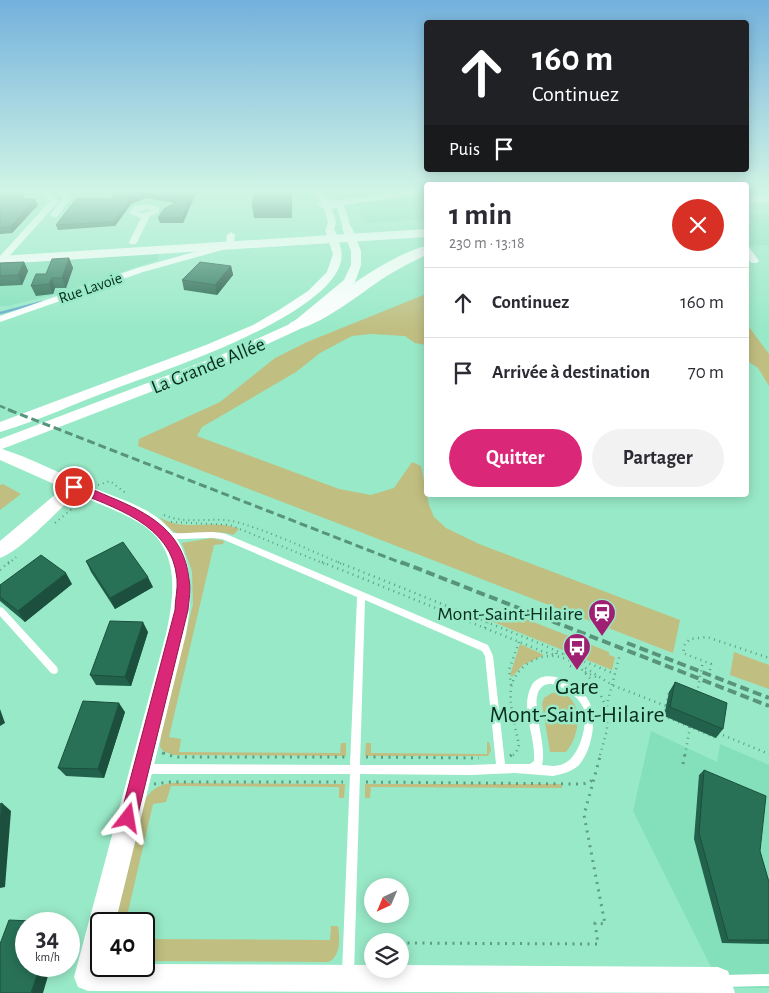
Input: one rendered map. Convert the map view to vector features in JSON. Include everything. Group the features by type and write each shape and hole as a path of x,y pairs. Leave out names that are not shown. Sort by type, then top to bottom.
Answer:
{"main road":[{"path":"12,253 132,242 275,237"},
{"path":"12,253 180,253 230,240"},
{"path":"296,326 340,303 404,260 424,251"}],"street":[{"path":"12,253 25,237"},
{"path":"12,253 28,237"},
{"path":"132,242 135,237"},
{"name":"La Grande Allée","path":"0,427 211,348 256,328 283,313 312,293 332,273 338,254 333,237"},
{"name":"La Grande Allée","path":"0,445 226,358 296,326 348,282 356,265 356,251 351,237"},
{"name":"Rue Lavoie","path":"0,319 180,253"},
{"path":"749,254 754,261"},
{"path":"0,454 138,514 164,534 176,553 181,567 183,600 86,985 348,978 710,987"},
{"path":"0,550 19,536 74,487"}],"lane":[{"path":"164,534 184,538 218,535 481,645 489,653 501,768"},
{"path":"348,978 361,595"},
{"path":"0,610 54,670"},
{"path":"143,762 355,770 478,770 501,768 553,771 567,768 578,759 584,748 588,723 588,709 580,695 572,687 561,682 546,681 538,684 534,690 532,703 540,755 537,765 532,769"},
{"path":"710,987 769,980"}],"path":[{"path":"243,530 246,525"},
{"path":"346,572 350,567"},
{"path":"495,605 484,628 548,653 556,654 557,650"},
{"path":"710,670 711,664 682,653 686,641 699,636 721,641 769,658"},
{"path":"511,686 509,670 519,642"},
{"path":"546,646 614,674"},
{"path":"409,943 598,944 594,924 605,924 584,814 606,730 607,711 620,654"},
{"path":"694,711 703,661"},
{"path":"570,666 612,685"},
{"path":"669,692 720,712 716,738 690,727 664,716 669,692"},
{"path":"601,712 607,711"},
{"path":"683,764 692,719"},
{"path":"717,732 769,754"},
{"path":"143,762 164,753 175,757 484,758"}],"shaded area":[{"path":"749,237 769,237 769,245 749,246"},
{"path":"158,254 158,260 56,294 8,306 0,306 0,264"},
{"path":"424,295 424,345 415,343 405,336 371,334 352,336 320,353 296,372 202,427 197,436 339,489 371,495 394,488 412,462 421,466 424,481 424,497 427,497 434,517 446,528 479,544 680,620 673,653 138,446 139,439 220,402 275,358 307,342"},
{"path":"749,327 769,354 769,386 758,368 749,362"},
{"path":"3,484 21,494 0,510 0,485"},
{"path":"159,517 178,524 219,525 239,529 233,535 218,533 183,535 172,530"},
{"path":"212,538 224,541 223,544 214,545 169,737 181,739 179,752 340,753 341,743 346,743 346,756 173,755 163,751 160,747 161,734 193,604 192,571 182,543"},
{"path":"497,608 502,610 500,614 524,623 526,619 609,652 609,655 615,657 612,670 491,621"},
{"path":"520,644 544,655 523,665 512,677 510,675"},
{"path":"734,652 769,665 769,689 730,675"},
{"path":"552,693 563,694 575,706 577,725 575,735 566,752 550,752 542,704 544,698"},
{"path":"651,731 717,762 720,744 769,765 769,988 720,988 633,811"},
{"path":"487,742 489,742 491,750 488,756 365,756 366,743 371,743 371,753 487,754"},
{"path":"171,783 345,784 344,798 339,798 339,787 171,786 166,802 153,804 128,912 118,912 145,800 155,788"},
{"path":"365,784 559,784 562,785 562,788 371,787 370,798 365,798"},
{"path":"331,926 338,926 339,941 337,951 335,956 328,962 155,961 155,939 330,940"}],"building":[{"path":"69,258 62,278 52,278 49,284 31,286 36,274 46,274 52,259"},
{"path":"24,262 18,275 0,276 0,263"},
{"path":"200,262 231,266 215,285 182,280"},
{"path":"123,542 148,577 110,598 86,561"},
{"path":"41,555 66,573 18,611 0,597 0,585"},
{"path":"110,621 143,622 125,677 90,675"},
{"path":"675,682 727,703 723,729 670,707"},
{"path":"83,701 119,703 98,769 58,768"},
{"path":"704,770 766,796 760,851 769,882 769,940 728,940 699,833"},
{"path":"2,803 0,825 0,804"},
{"path":"9,920 15,920 15,977 36,977 31,993 0,993 0,944"}],"waterway":[{"path":"0,313 42,302"}],"railway":[{"path":"0,406 12,411"},
{"path":"9,410 404,564"},
{"path":"401,562 769,706"},
{"path":"627,643 769,698"}],"place":[{"name":"Mont-Saint-Hilaire","path":"602,637"},
{"name":"Gare Mont-Saint-Hilaire","path":"577,671"}],"route":[{"path":"74,487 132,511 154,524 171,543 181,567 183,579 182,610 128,818"}]}
